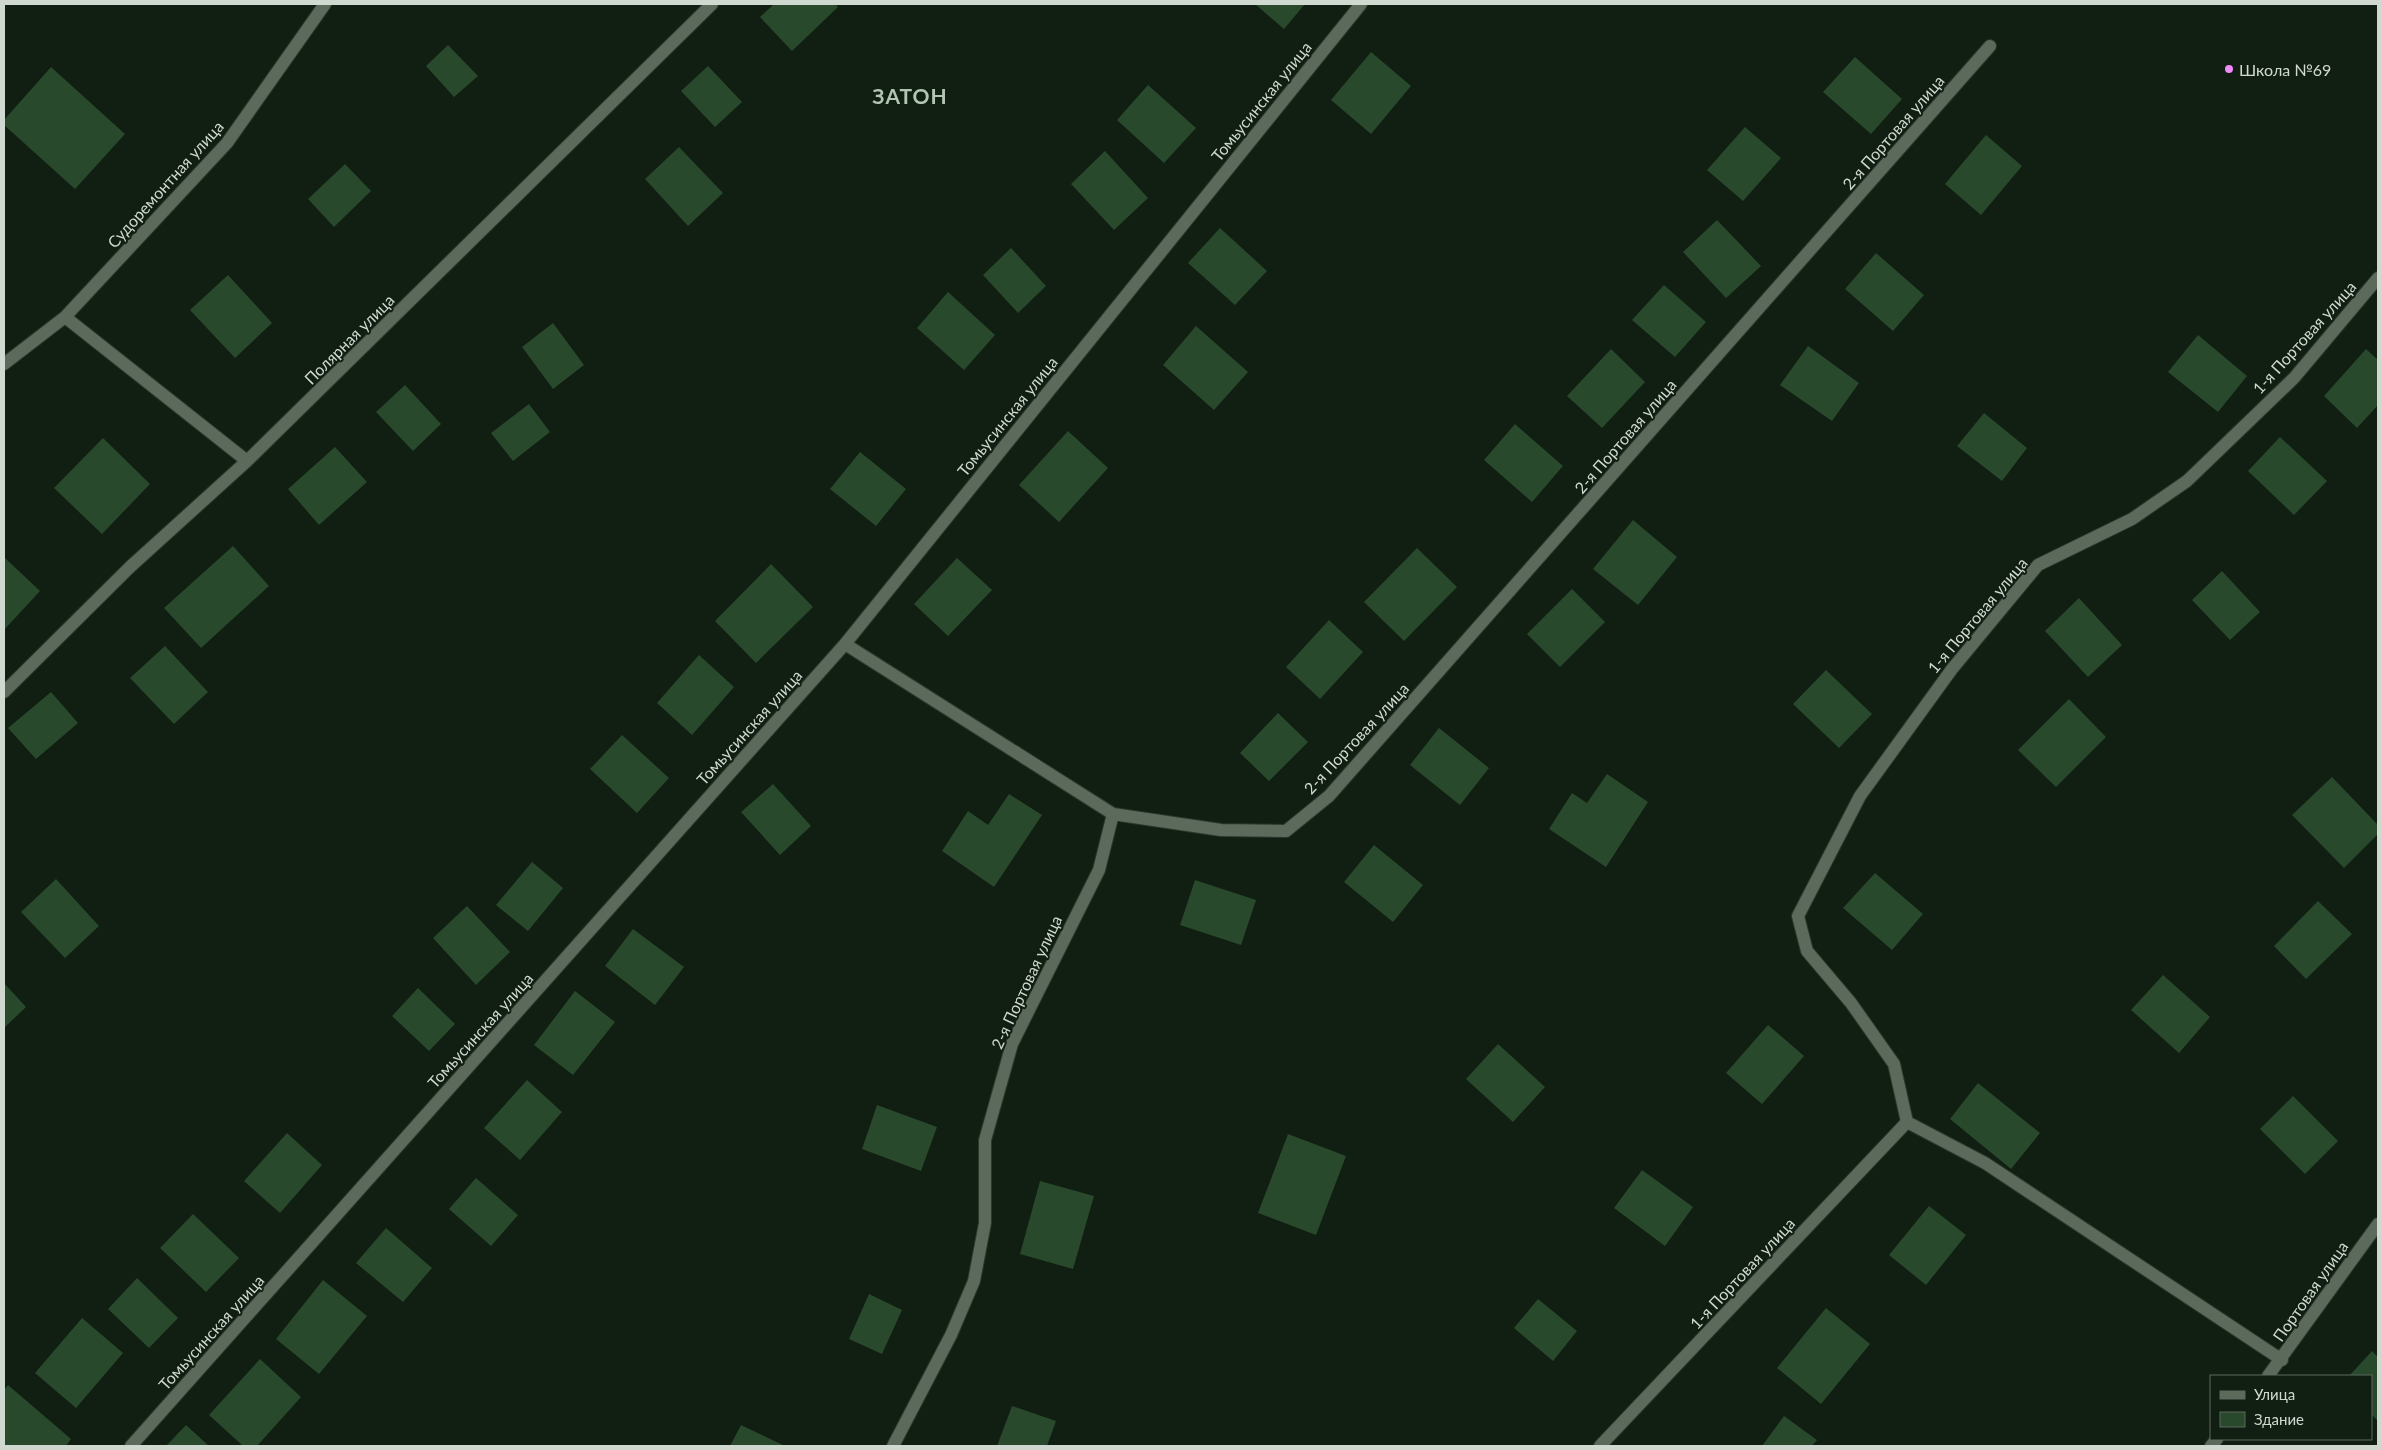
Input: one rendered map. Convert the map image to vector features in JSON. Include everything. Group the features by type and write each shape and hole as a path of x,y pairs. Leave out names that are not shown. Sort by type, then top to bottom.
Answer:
{"street":[{"name":"Судоремонтная улица","path":"4,364 65,317 227,143 325,4"},
{"name":"Полярная улица","path":"4,692 130,567 247,461 712,4"},
{"name":"Томьусинская улица","path":"131,1446 845,644 1360,4"},
{"name":"2-я Портовая улица","path":"893,1446 951,1335 974,1282 985,1224 985,1140 1012,1044 1098,870 1113,814 1221,830 1286,831 1329,796 1990,46"},
{"name":"1-я Портовая улица","path":"1600,1446 1907,1122 1894,1064 1851,1003 1808,951 1798,916 1860,796 1952,669 2038,565 2132,519 2187,482 2294,378 2378,278"},
{"path":"65,317 247,461"},
{"path":"845,644 1113,814"},
{"path":"1907,1122 1985,1163 2282,1360"},
{"name":"Портовая улица","path":"2269,1375 2282,1360 2378,1224"}],"building":[{"path":"774,4 835,4 838,7 792,51 760,17"},
{"path":"1255,4 1305,4 1284,29"},
{"path":"448,45 478,76 454,97 426,66"},
{"path":"1371,52 1411,86 1371,134 1331,100"},
{"path":"1855,57 1902,99 1871,134 1823,92"},
{"path":"708,66 742,102 715,127 681,91"},
{"path":"51,67 125,134 75,189 4,125 4,120"},
{"path":"1148,85 1196,128 1164,163 1117,120"},
{"path":"1745,127 1781,158 1743,201 1707,170"},
{"path":"1986,135 2022,166 1981,215 1945,184"},
{"path":"679,147 723,193 688,226 645,179"},
{"path":"1105,151 1148,198 1114,230 1071,184"},
{"path":"345,164 371,191 334,227 308,199"},
{"path":"1717,220 1761,266 1726,298 1683,252"},
{"path":"1220,228 1267,271 1235,305 1188,263"},
{"path":"1011,248 1046,286 1018,313 983,275"},
{"path":"1876,253 1924,295 1893,331 1845,289"},
{"path":"228,275 272,323 235,358 190,310"},
{"path":"1664,285 1706,322 1675,357 1632,320"},
{"path":"948,292 995,335 964,370 917,328"},
{"path":"553,323 584,365 553,389 522,347"},
{"path":"1196,326 1248,372 1214,410 1163,365"},
{"path":"2198,335 2247,376 2218,412 2168,372"},
{"path":"1808,346 1859,383 1832,421 1780,385"},
{"path":"1611,349 1645,382 1602,428 1567,396"},
{"path":"2366,349 2378,360 2378,405 2357,428 2324,396"},
{"path":"405,385 441,424 413,451 376,412"},
{"path":"529,404 550,432 513,461 491,433"},
{"path":"1984,413 2027,448 2002,481 1957,446"},
{"path":"1515,424 1563,466 1532,502 1484,460"},
{"path":"1068,431 1108,468 1059,522 1019,485"},
{"path":"2280,437 2327,481 2294,515 2248,471"},
{"path":"103,438 150,484 102,534 54,488"},
{"path":"335,447 367,482 319,525 288,489"},
{"path":"860,452 906,489 876,526 830,489"},
{"path":"1633,520 1677,557 1638,605 1593,569"},
{"path":"233,546 269,586 201,648 164,608"},
{"path":"1417,548 1457,587 1404,641 1364,602"},
{"path":"957,558 992,590 948,636 914,604"},
{"path":"4,559 40,591 4,630"},
{"path":"771,564 813,607 756,663 715,621"},
{"path":"2222,571 2260,612 2230,640 2192,600"},
{"path":"1572,589 1605,622 1560,667 1527,634"},
{"path":"2079,598 2122,645 2088,677 2045,631"},
{"path":"1329,620 1363,652 1320,699 1286,667"},
{"path":"165,646 208,692 174,724 130,678"},
{"path":"699,655 734,687 692,735 657,703"},
{"path":"1826,670 1872,714 1839,748 1793,704"},
{"path":"51,692 78,723 36,759 8,728"},
{"path":"2069,699 2106,737 2056,787 2018,750"},
{"path":"1278,713 1308,742 1269,781 1240,753"},
{"path":"1439,728 1489,768 1460,805 1410,765"},
{"path":"622,735 669,778 637,813 590,769"},
{"path":"1607,774 1648,802 1606,867 1549,829 1572,793 1587,803"},
{"path":"2332,777 2378,825 2378,834 2344,868 2292,815"},
{"path":"773,784 811,826 780,855 741,812"},
{"path":"1009,794 1042,815 994,887 942,851 968,811 988,825"},
{"path":"1374,845 1423,885 1393,922 1344,882"},
{"path":"532,862 563,888 528,931 496,905"},
{"path":"1875,873 1923,914 1892,950 1843,908"},
{"path":"56,879 99,926 65,958 21,912"},
{"path":"1195,880 1256,900 1241,945 1180,925"},
{"path":"2318,901 2352,934 2306,979 2274,946"},
{"path":"467,906 510,952 476,985 433,938"},
{"path":"633,929 684,967 655,1005 605,966"},
{"path":"2163,975 2210,1017 2179,1053 2131,1010"},
{"path":"4,983 26,1007 4,1028"},
{"path":"418,988 455,1024 429,1051 392,1016"},
{"path":"575,991 615,1022 573,1075 534,1045"},
{"path":"1768,1025 1804,1056 1762,1104 1726,1073"},
{"path":"1498,1044 1545,1087 1513,1122 1466,1079"},
{"path":"527,1080 562,1112 520,1160 484,1128"},
{"path":"1978,1083 2040,1133 2011,1169 1950,1119"},
{"path":"2293,1096 2338,1141 2305,1174 2260,1129"},
{"path":"877,1105 937,1127 921,1171 862,1149"},
{"path":"287,1133 322,1165 280,1213 244,1181"},
{"path":"1288,1134 1346,1156 1316,1235 1258,1213"},
{"path":"1642,1170 1693,1207 1665,1246 1614,1208"},
{"path":"476,1178 518,1215 491,1246 449,1209"},
{"path":"1040,1181 1094,1196 1073,1269 1020,1254"},
{"path":"1929,1206 1966,1235 1926,1285 1889,1255"},
{"path":"193,1214 239,1258 206,1292 160,1248"},
{"path":"386,1228 432,1268 403,1302 356,1263"},
{"path":"137,1278 178,1318 149,1348 108,1309"},
{"path":"323,1280 367,1316 319,1374 276,1339"},
{"path":"869,1294 902,1310 882,1354 849,1339"},
{"path":"1538,1299 1577,1331 1553,1361 1514,1328"},
{"path":"1826,1308 1870,1344 1821,1404 1777,1368"},
{"path":"82,1318 123,1353 76,1408 35,1373"},
{"path":"2372,1351 2378,1357 2378,1421 2372,1415 2372,1375 2350,1375"},
{"path":"260,1359 301,1397 257,1446 243,1446 209,1415"},
{"path":"8,1385 71,1439 66,1446 4,1446 4,1390"},
{"path":"1012,1406 1056,1421 1047,1446 997,1446"},
{"path":"1784,1416 1817,1440 1812,1446 1762,1446"},
{"path":"186,1425 209,1446 166,1446"},
{"path":"741,1425 785,1446 730,1446"}],"place":[{"name":"Школа №69","path":"2229,69"}],"district":[{"name":"ЗАТОН","path":"910,95"}]}
